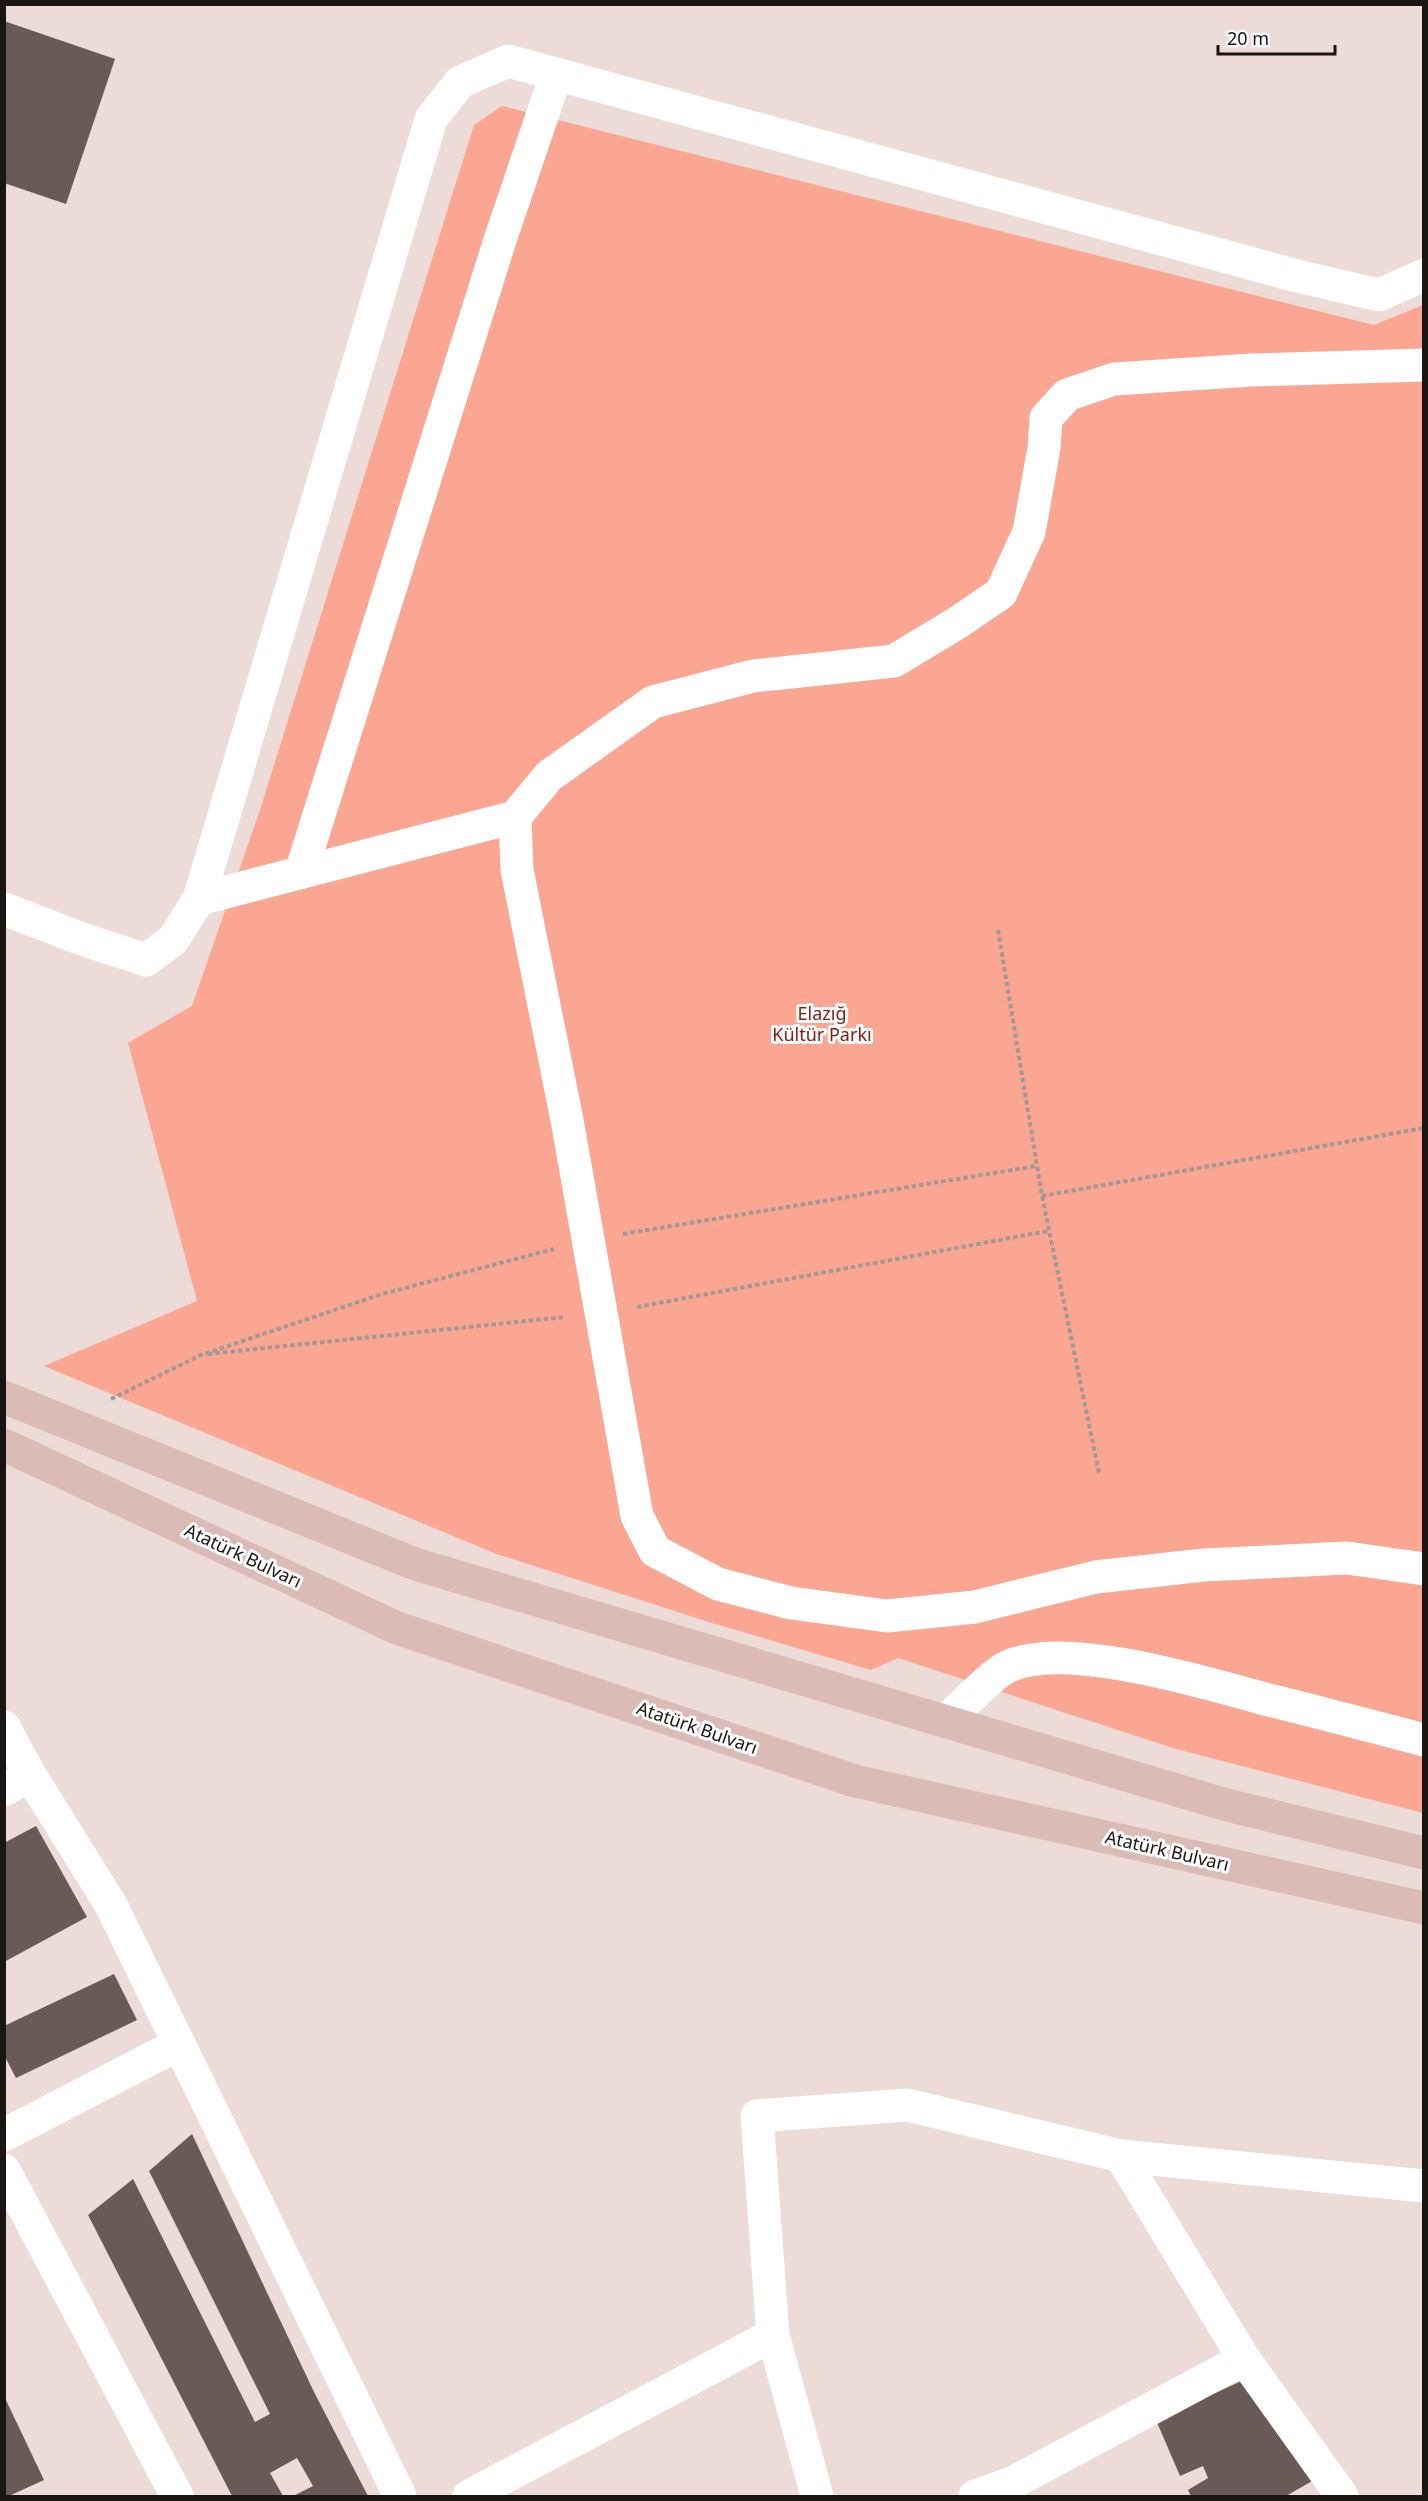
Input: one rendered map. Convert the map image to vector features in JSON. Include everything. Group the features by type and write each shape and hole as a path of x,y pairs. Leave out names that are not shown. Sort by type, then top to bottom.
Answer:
{"main road":[{"path":"4,1397 415,1564 1227,1805 1424,1853"},
{"name":"Atatürk Bulvarı","path":"4,1445 397,1628 855,1781 1424,1908"}],"street":[{"path":"4,909 82,939 146,960 173,940 199,898 431,119 460,82 508,61 1286,273 1379,295 1424,274"},
{"path":"301,872 500,240 556,75"},
{"path":"199,898 515,817 549,776 653,702 753,676 894,661 1001,594 1029,532 1044,448 1046,418 1067,395 1114,379 1252,370 1424,365"},
{"path":"515,817 517,870 567,1120 636,1515 655,1551 718,1584 791,1603 887,1616 975,1607 1096,1577 1204,1565 1347,1558 1424,1569"},
{"path":"946,1721 1005,1667 1023,1661 1097,1660 1161,1672 1424,1740"},
{"path":"4,1727 17,1783 111,1905 400,2496"},
{"path":"4,2135 179,2044"},
{"path":"817,2496 773,2335 758,2116 908,2105 1121,2156 1424,2186"},
{"path":"1121,2156 1244,2359 1342,2496"},
{"path":"4,2170 177,2496"},
{"path":"469,2496 773,2335"},
{"path":"975,2496 1012,2483 1244,2359"}],"path":[{"path":"998,930 1042,1196 1099,1473"},
{"path":"1042,1196 1424,1128"},
{"path":"65,1422 201,1355"}],"green space":[{"name":"Elazığ Kültür Parkı","path":"502,106 1374,325 1423,305 1423,1813 1176,1749 898,1658 871,1670 712,1623 494,1553 44,1366 197,1301 128,1043 192,1006 260,810 474,125"}],"building":[{"path":"4,21 115,59 66,204 4,183"},
{"path":"36,1826 87,1917 4,1962 4,1843"},
{"path":"114,1974 137,2020 16,2078 4,2055 4,2026"},
{"path":"192,2134 314,2392 368,2496 293,2496 313,2486 297,2458 270,2473 283,2496 232,2496 88,2215 133,2179 255,2422 270,2414 149,2171"},
{"path":"1248,2378 1314,2480 1286,2496 1191,2496 1188,2490 1208,2478 1203,2466 1180,2476 1156,2420"},
{"path":"4,2396 44,2480 9,2496 4,2496"}]}
